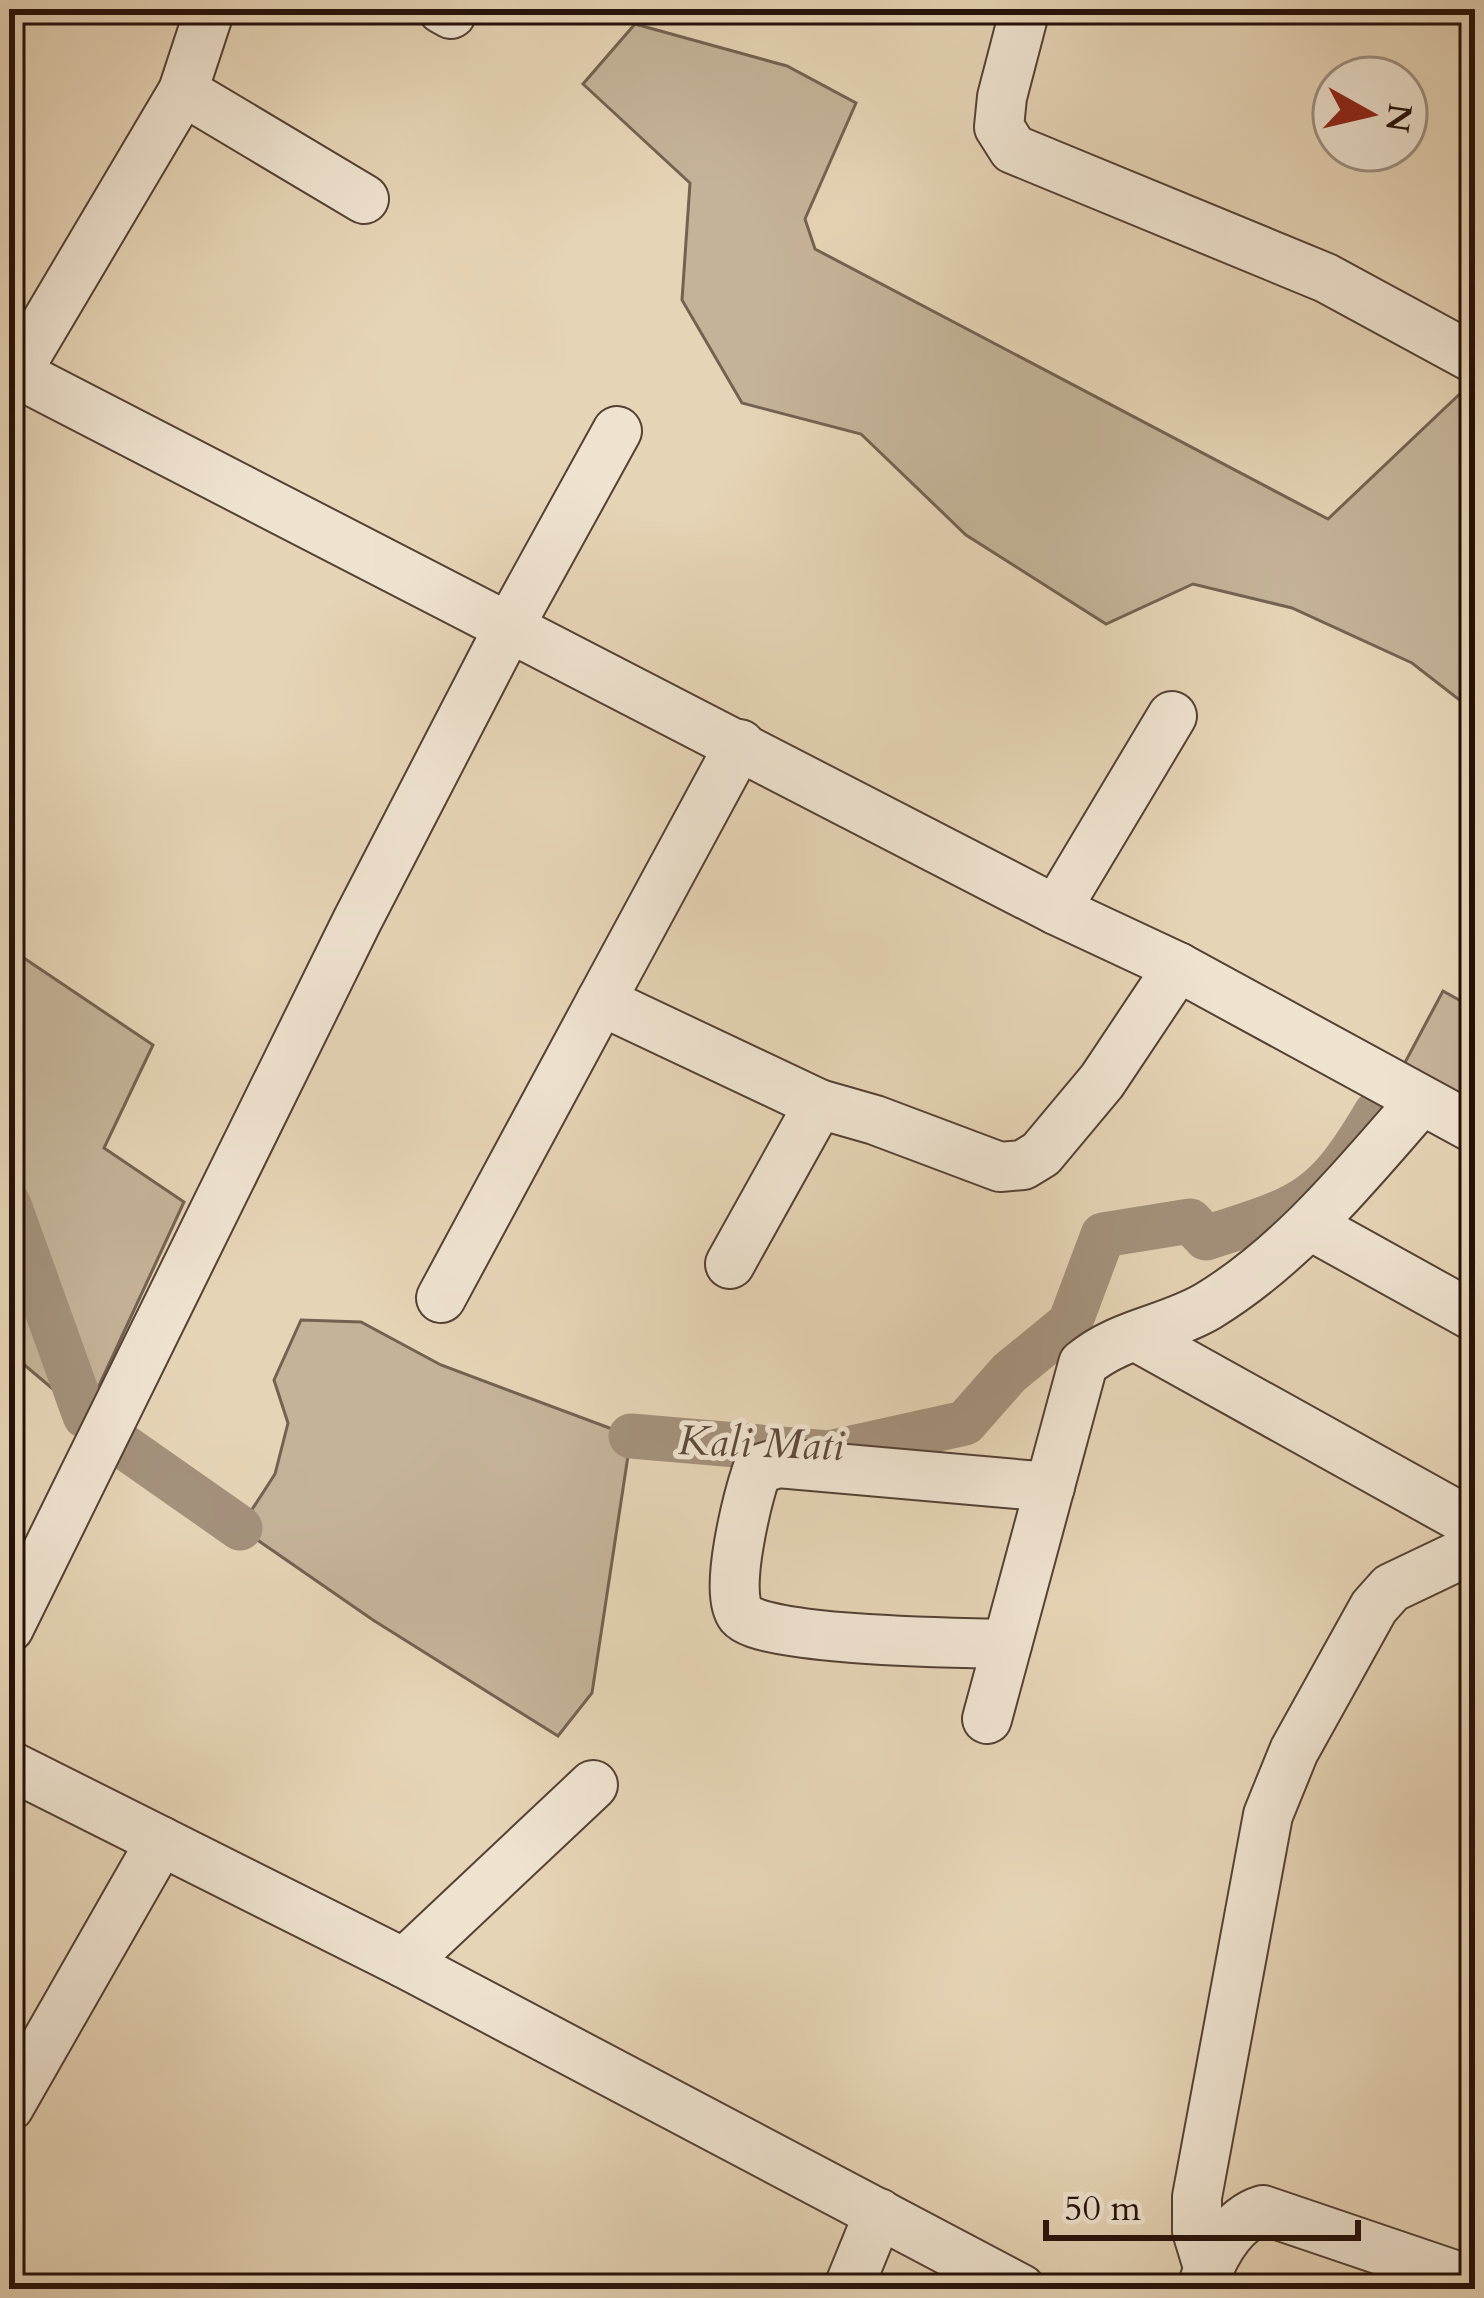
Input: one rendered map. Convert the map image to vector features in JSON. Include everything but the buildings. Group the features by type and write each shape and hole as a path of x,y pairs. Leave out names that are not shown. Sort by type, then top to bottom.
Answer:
{"street":[{"path":"210,9 183,91 11,376 740,744 1056,910 1178,967 1475,1129"},
{"path":"1025,9 1001,112 1000,127 1013,149 1326,278 1471,346"},
{"path":"183,91 364,200"},
{"path":"9,1628 357,921 616,431"},
{"path":"1056,910 1172,716"},
{"path":"441,1298 740,744"},
{"path":"602,1001 819,1103 1000,1167 1023,1165 1041,1154 1102,1081 1178,967"},
{"path":"987,1719 1083,1364 1115,1341 1207,1306 1311,1226 1421,1101"},
{"path":"730,1264 819,1103"},
{"path":"1311,1226 1475,1318"},
{"path":"1136,1336 1475,1525"},
{"path":"1007,1644 826,1635 757,1626 742,1615 733,1599 747,1500 757,1470 778,1463 1050,1487"},
{"path":"1205,2278 1197,2197 1268,1815 1294,1750 1374,1606 1390,1588 1475,1548"},
{"path":"9,1766 404,1963 1021,2289"},
{"path":"404,1963 592,1785"},
{"path":"9,2107 161,1841"},
{"path":"1205,2278 1244,2215 1263,2210 1475,2282"},
{"path":"848,2289 879,2213"}],"shaded area":[{"path":"635,24 787,66 856,103 805,219 815,249 1328,519 1466,388 1475,393 1475,712 1412,663 1292,608 1193,584 1106,624 966,535 861,434 742,403 682,300 690,183 583,84"},
{"path":"9,948 153,1045 104,1148 184,1202 85,1416 9,1352"},
{"path":"1443,991 1470,1006 1475,1003 1475,1105 1402,1068"},
{"name":"Kali Mati","path":"301,1320 361,1322 441,1365 631,1436 592,1693 558,1736 373,1620 240,1528 275,1474 288,1423 274,1380"}],"waterway":[{"name":"Kali Mati","path":"631,1436 829,1453 965,1423 1009,1373 1070,1323 1103,1235 1190,1221 1206,1238 1288,1209 1308,1198 1341,1166 1376,1113"},
{"name":"Kali Mati","path":"9,1205 85,1416"},
{"name":"Kali Mati","path":"113,1439 240,1528"}]}
